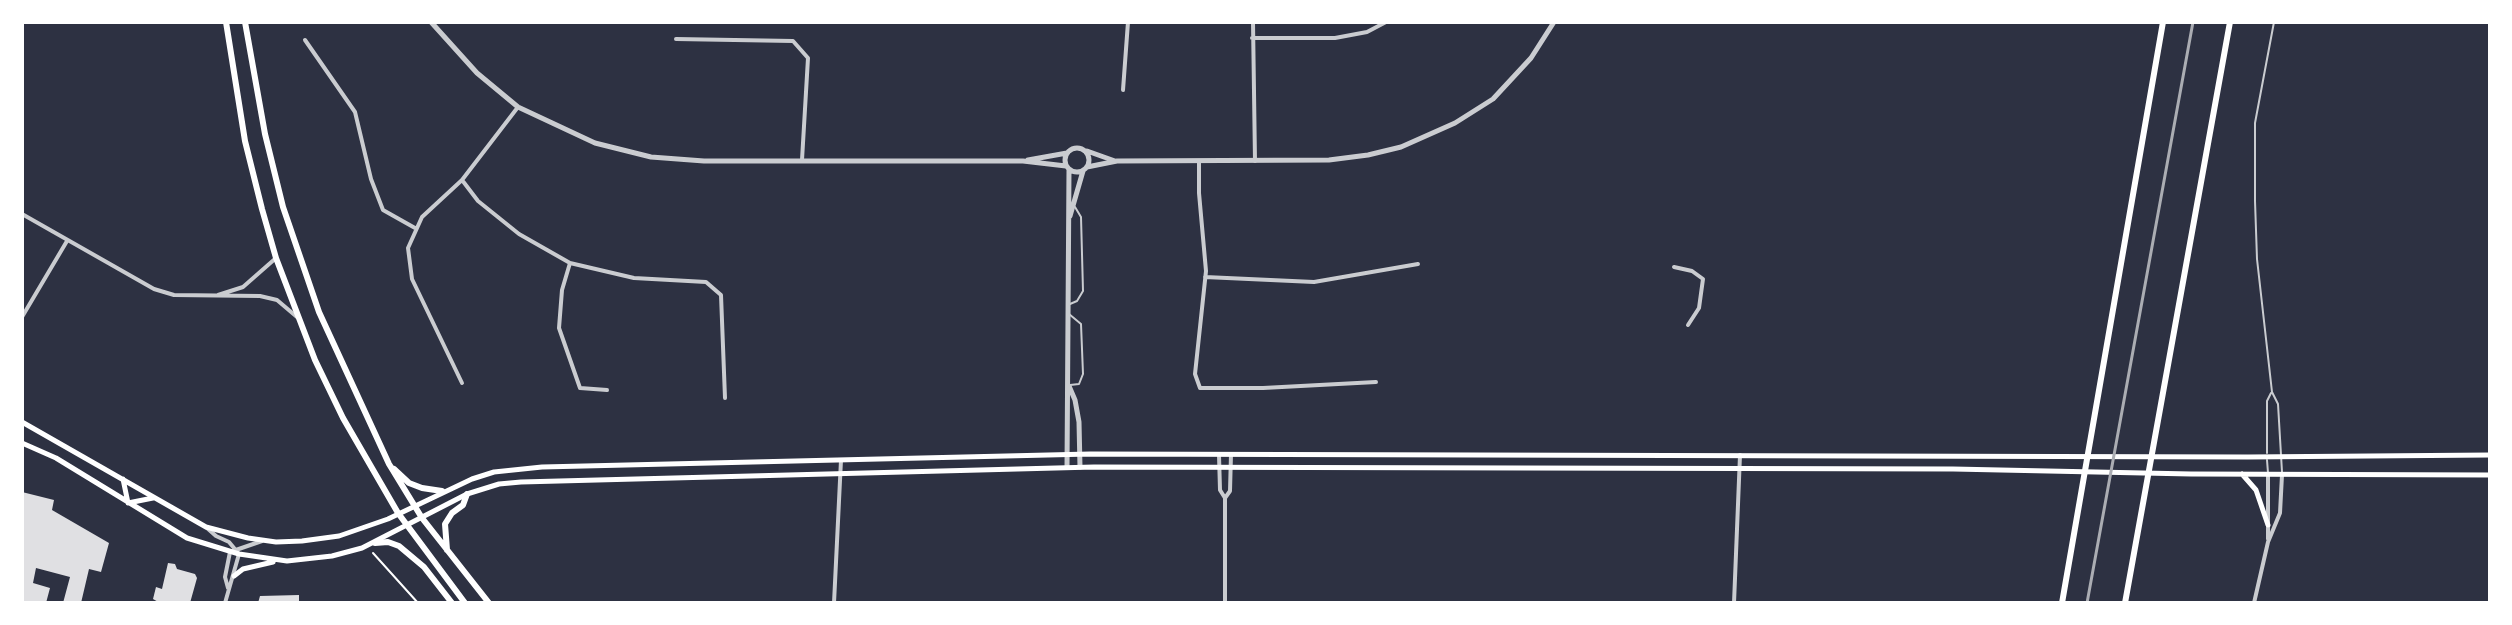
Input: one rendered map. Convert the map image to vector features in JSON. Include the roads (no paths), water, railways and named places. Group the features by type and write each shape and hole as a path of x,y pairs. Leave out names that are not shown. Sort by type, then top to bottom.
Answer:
{"highway":[{"path":"226,22 245,141 276,258 299,319 343,418 398,513 465,603"},
{"path":"245,22 265,134 298,255 339,358 389,464 413,506 489,603"},
{"path":"2062,603 2163,22"},
{"path":"2125,603 2230,22"},
{"path":"389,464 409,483 442,491"},
{"path":"448,552 445,524 452,513 463,505 467,494"},
{"path":"375,543 388,542 399,546 424,567 452,603"}],"main road":[{"path":"22,422 206,527 264,540 302,541 339,536 494,472 591,465 1067,454 2490,455"},
{"path":"22,443 56,458 187,538 277,560"},
{"path":"654,463 654,478"},
{"path":"591,465 591,479"},
{"path":"234,576 243,569 277,560 332,556 375,543 467,494 499,484 591,479 1067,467 1740,468 2490,475"},
{"path":"2242,474 2256,490 2268,525"},
{"path":"122,478 128,503"},
{"path":"128,503 154,497"}],"street":[{"path":"431,22 477,73 518,107 595,143 651,157 704,161 1023,161 1076,172 1117,161 1329,160 1401,147 1479,109 1500,92 1531,58 1554,22"},
{"path":"1123,90 1128,22"},
{"path":"1253,22 1255,161"},
{"path":"1252,38 1335,38 1367,32 1386,22"},
{"path":"676,39 793,41 808,58 802,160"},
{"path":"305,40 355,112 371,179 383,210 415,228"},
{"path":"462,383 412,279 408,248 422,217 462,180 518,107"},
{"path":"1023,161 1067,153 1078,147 1117,161"},
{"path":"1068,221 1089,160 1086,151"},
{"path":"1067,153 1067,467"},
{"path":"1199,161 1205,277 1195,374 1200,388 1376,382"},
{"path":"462,180 478,201 519,234 570,263 634,278 706,282 721,295 725,398"},
{"path":"22,214 154,289 174,295 260,296 277,300 299,319"},
{"path":"22,317 67,241"},
{"path":"211,297 243,287 276,258"},
{"path":"570,263 562,290 559,328 580,388 607,390"},
{"path":"1205,277 1314,282 1418,264"},
{"path":"1674,267 1692,271 1703,279 1699,308 1688,325"},
{"path":"1069,385 1079,422 1080,467"},
{"path":"1219,454 1220,490 1225,498 1225,603"},
{"path":"1225,498 1230,491 1231,454"},
{"path":"1734,603 1740,455"},
{"path":"834,603 841,458"},
{"path":"2268,474 2268,542"},
{"path":"2254,603 2268,542 2280,513 2282,475"},
{"path":"206,527 235,552"},
{"path":"229,591 225,577 235,552 264,540"},
{"path":"225,603 234,576 235,552"}],"lane":[{"path":"2274,22 2255,123 2257,259 2272,392 2278,404 2282,475"},
{"path":"1068,305 1077,301 1083,291 1081,217 1074,206"},
{"path":"1068,313 1081,324 1083,374 1079,384 1069,385"},
{"path":"2268,474 2267,401 2272,392"}],"railway":[{"path":"2087,603 2193,22"}]}
